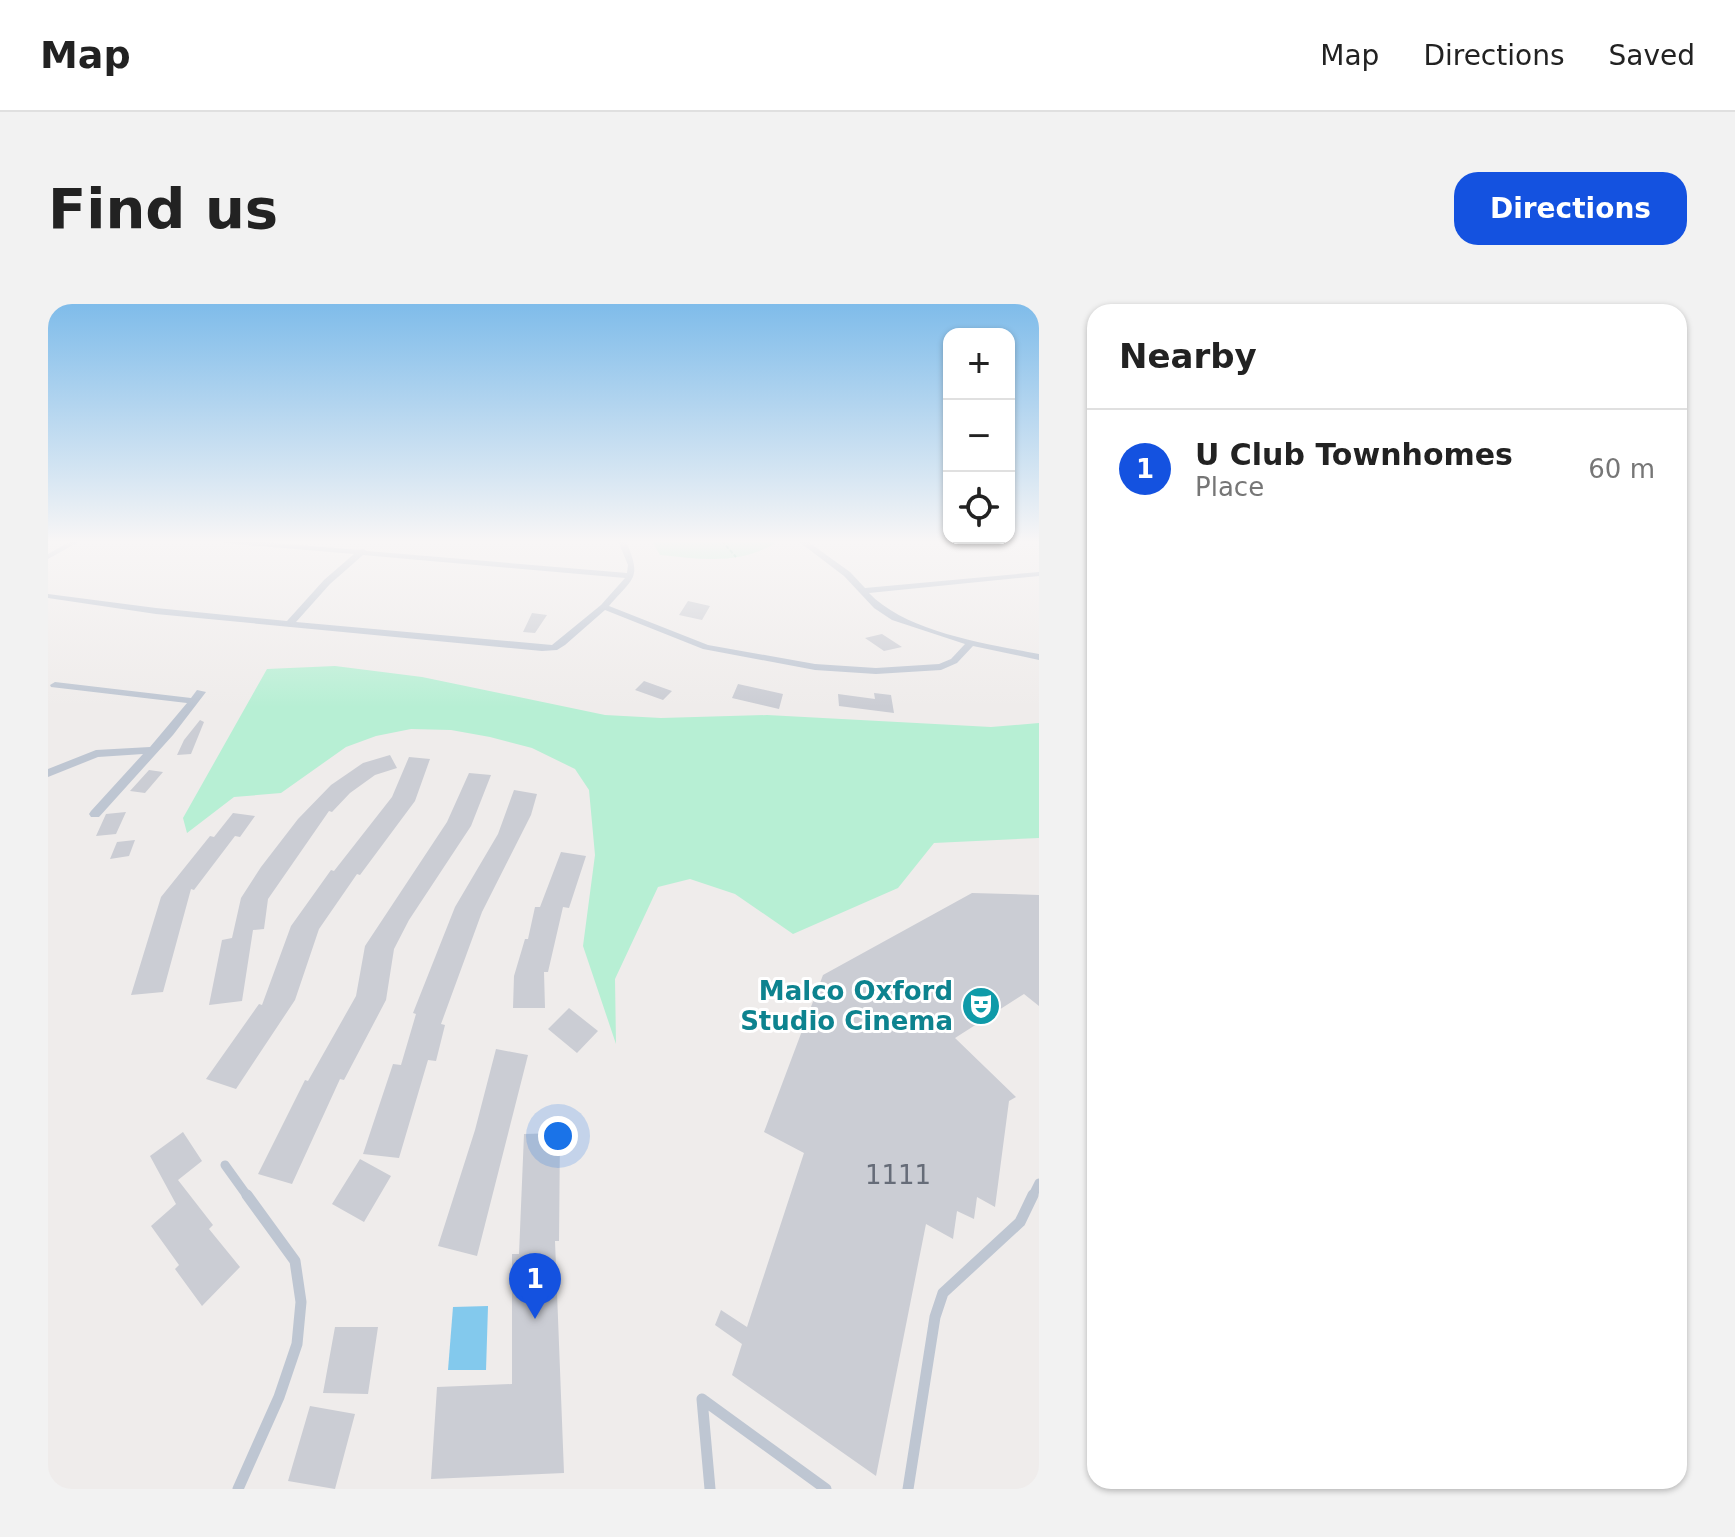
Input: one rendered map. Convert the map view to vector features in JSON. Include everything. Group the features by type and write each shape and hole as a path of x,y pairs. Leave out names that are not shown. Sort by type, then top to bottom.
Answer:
{"street":[{"path":"51,596 289,624 554,648 613,596"},
{"path":"289,624 314,596"},
{"path":"868,596 895,618 971,643 1039,657"},
{"path":"604,607 706,647 815,667 876,671 941,667 954,661 971,643"},
{"path":"55,685 197,696 95,814"},
{"path":"48,773 96,754 153,750"}],"lane":[{"path":"225,1165 295,1261 301,1302 297,1344 279,1397 238,1489"},
{"path":"908,1489 935,1317 943,1293 1020,1222 1039,1183"},
{"path":"710,1489 702,1399 826,1489"}],"green space":[{"path":"335,666 422,677 605,715 661,718 767,715 991,727 1039,723 1039,838 934,843 898,888 793,934 735,894 690,879 658,887 615,979 616,1044 583,946 595,855 589,790 575,769 532,748 490,737 451,730 411,729 376,736 346,747 281,793 234,797 187,833 183,818 267,669"}],"water":[{"path":"488,1306 486,1370 448,1370 453,1307"}],"building":[{"path":"688,601 710,606 702,620 679,615"},
{"path":"532,613 547,615 535,633 523,632"},
{"path":"882,634 902,647 884,651 865,638"},
{"path":"644,681 672,691 663,700 635,690"},
{"path":"738,684 783,694 779,709 732,698"},
{"path":"874,693 891,695 894,713 839,706 838,694 875,699"},
{"path":"200,720 204,722 191,754 177,755 184,740"},
{"path":"390,755 397,768 375,775 350,793 332,812 329,811 268,899 264,929 253,930 242,1001 209,1005 222,940 232,938 241,898 261,867 298,819 331,785 363,763"},
{"path":"409,757 430,759 415,801 360,875 357,874 319,929 295,1000 236,1089 206,1079 259,1004 262,1005 291,926 331,870 334,871 392,797"},
{"path":"149,770 163,772 145,793 130,791"},
{"path":"469,773 491,775 471,826 409,920 394,949 386,1000 344,1080 340,1079 292,1184 258,1174 305,1080 308,1081 356,996 365,946 447,822"},
{"path":"514,790 537,794 531,815 482,912 441,1024 445,1025 436,1061 428,1060 399,1158 363,1154 393,1064 401,1065 416,1014 413,1013 455,907 498,834"},
{"path":"126,812 116,834 96,836 106,814"},
{"path":"233,813 255,816 240,837 235,836 194,890 191,889 163,992 131,995 161,897 210,836 214,837"},
{"path":"135,840 129,856 110,859 117,842"},
{"path":"561,852 586,856 569,908 563,907 548,972 544,972 545,1008 513,1008 514,976 525,939 528,939 535,907 540,907"},
{"path":"972,893 1039,895 1039,1006 1024,994 955,1038 1016,1097 1009,1101 995,1207 977,1197 974,1219 957,1211 953,1239 926,1224 876,1476 732,1375 742,1344 715,1325 721,1310 747,1327 804,1153 764,1132 823,975"},
{"path":"569,1008 598,1031 577,1053 548,1029"},
{"path":"496,1049 528,1055 477,1256 438,1246 475,1130"},
{"path":"183,1132 202,1161 178,1180 213,1225 209,1229 240,1267 202,1306 175,1269 179,1265 151,1226 176,1204 150,1156"},
{"path":"560,1133 559,1241 555,1241 564,1473 431,1479 437,1387 512,1384 512,1254 519,1254 524,1134"},
{"path":"360,1159 391,1176 364,1222 332,1204"},
{"path":"335,1327 378,1327 368,1394 323,1393"},
{"path":"310,1406 355,1414 335,1489 288,1481"}],"place":[{"name":"Malco Oxford Studio Cinema","path":"981,1006"},
{"name":"U Club Townhomes","path":"535,1319"}]}
